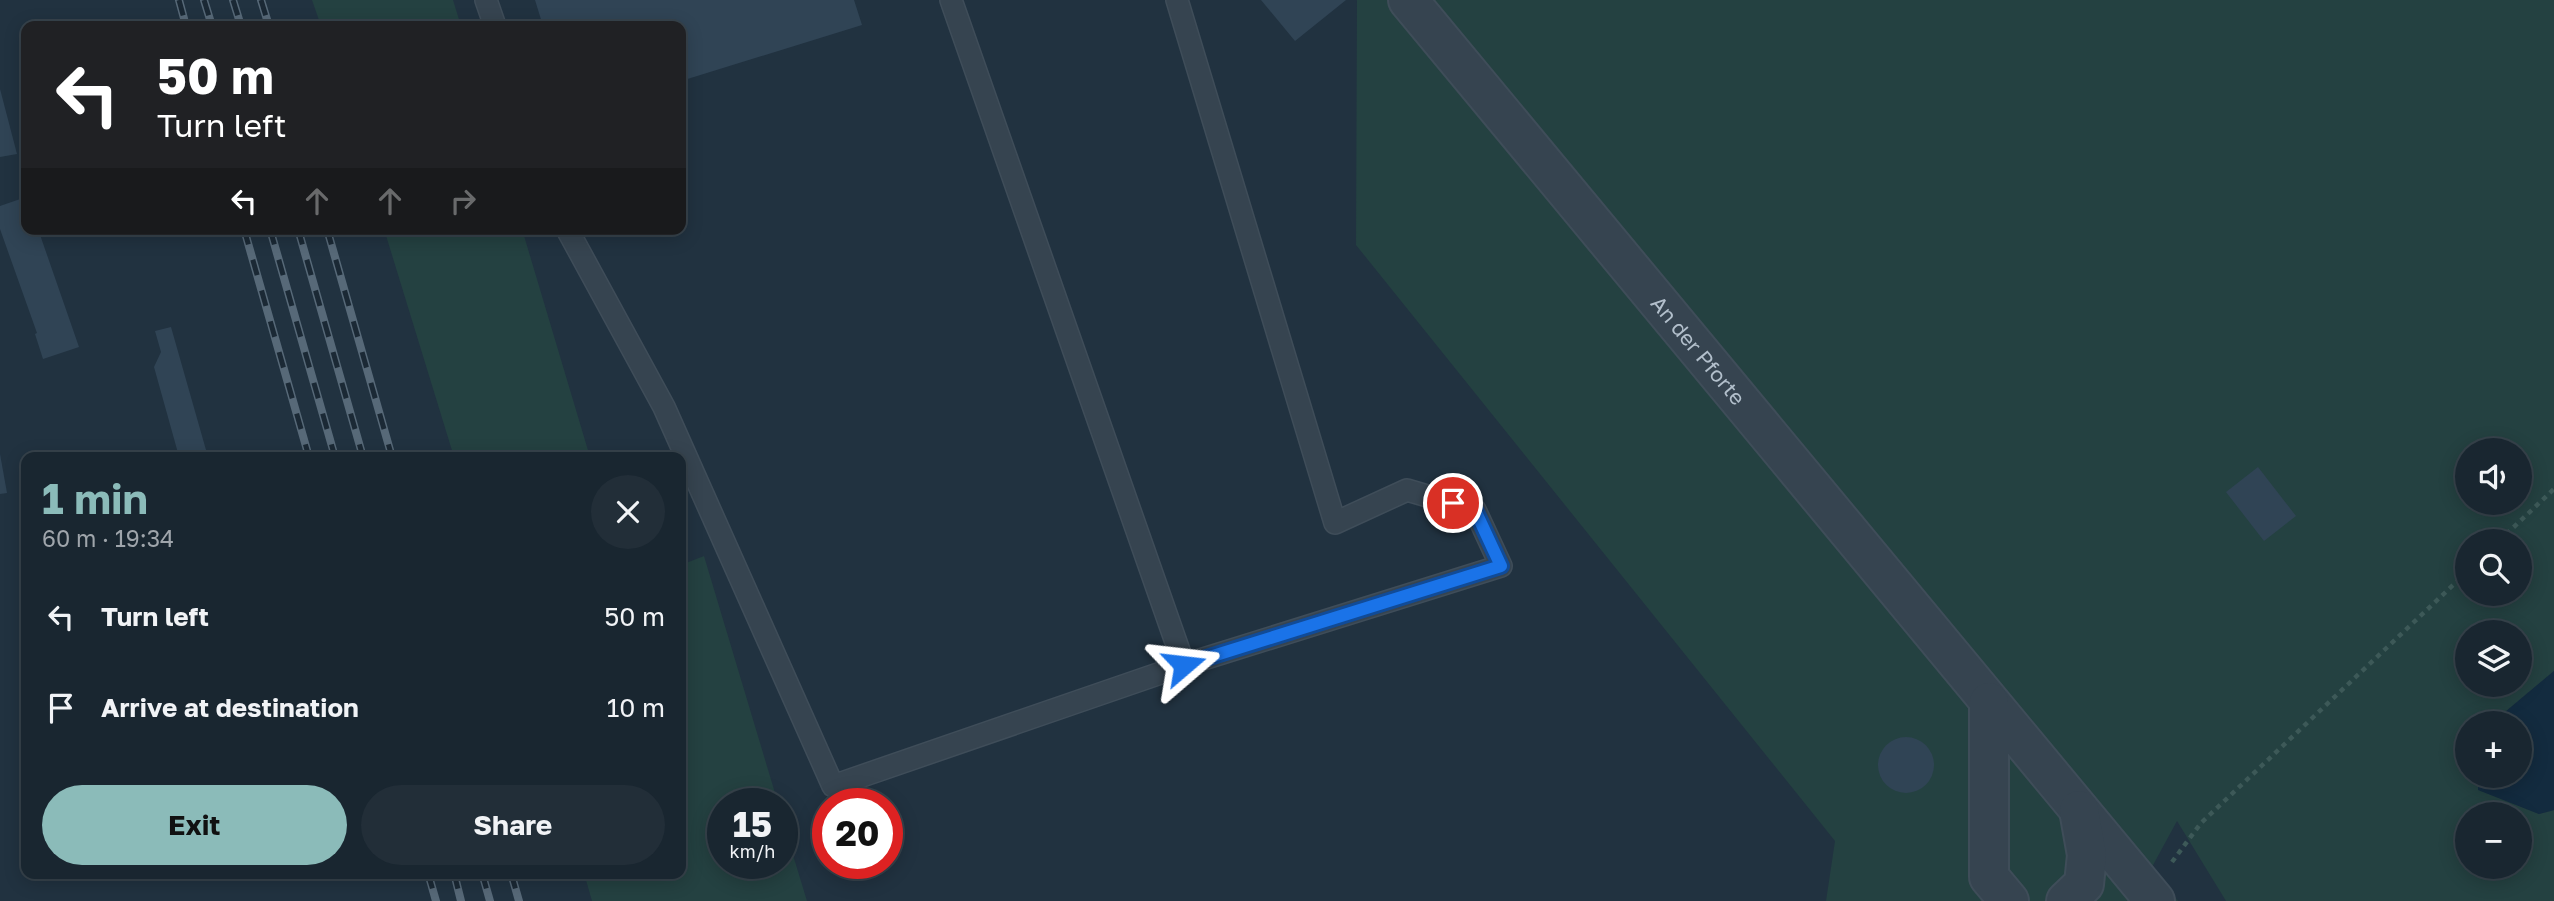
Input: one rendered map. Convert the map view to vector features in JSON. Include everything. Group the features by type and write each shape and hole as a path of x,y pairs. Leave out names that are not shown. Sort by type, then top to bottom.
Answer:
{"street":[{"name":"An der Pforte","path":"1408,0 2151,897"},
{"path":"1989,702 1995,893"},
{"name":"An der Pforte","path":"2066,901 2084,884 2087,855 2079,810"}],"lane":[{"path":"486,0 493,21"},
{"path":"951,0 1184,665"},
{"path":"686,456 833,786 1184,665 1501,566 1475,510 1407,490 1335,523 1177,0"},
{"path":"570,235 664,407 684,452"}],"path":[{"path":"2512,529 2554,489"},
{"path":"2151,897 2201,823 2455,583"}],"green space":[{"path":"312,0 453,0 459,21 319,21"},
{"path":"1357,0 2554,0 2554,671 2532,689 2532,620 2455,620 2455,697 2523,697 2506,711 2455,711 2455,788 2479,788 2509,802 2455,802 2455,879 2532,879 2532,811 2539,814 2554,810 2554,901 2226,901 2177,821 2152,867 2178,901 1826,901 1835,841 1356,245"},
{"path":"386,235 524,235 589,452 452,452"},
{"path":"704,556 774,788 707,788 707,879 798,879 798,871 807,901 592,901 586,879 686,879 686,563"}],"water":[{"path":"2554,671 2554,810 2539,814 2532,811 2532,802 2508,802 2478,790 2532,788 2532,711 2506,711 2523,697 2532,697 2532,689"}],"building":[{"path":"535,0 854,0 862,25 686,79 686,21 541,21"},
{"path":"1261,0 1346,0 1295,41"},
{"path":"0,89 17,154 0,157"},
{"path":"21,199 21,235 40,235 79,347 43,359 35,334 37,333 0,229 0,206"},
{"path":"171,327 207,452 178,452 154,367 161,352 155,331"},
{"path":"0,454 7,493 0,494"},
{"path":"2258,467 2296,516 2264,541 2226,492"},
{"path":"1906,737 1917,739 1926,745 1932,754 1932,776 1926,785 1917,791 1906,793 1895,791 1886,785 1880,776 1878,765 1880,754 1886,745 1895,739"}],"railway":[{"path":"179,0 185,21"},
{"path":"204,0 210,21"},
{"path":"233,0 239,21"},
{"path":"261,0 267,21"},
{"path":"246,235 308,452"},
{"path":"272,235 334,452"},
{"path":"300,235 362,452"},
{"path":"329,235 391,452"},
{"path":"430,879 436,901"},
{"path":"456,879 461,901"},
{"path":"484,879 490,901"},
{"path":"513,879 519,901"}],"route":[{"path":"1184,665 1501,566 1475,510 1453,503"}]}
